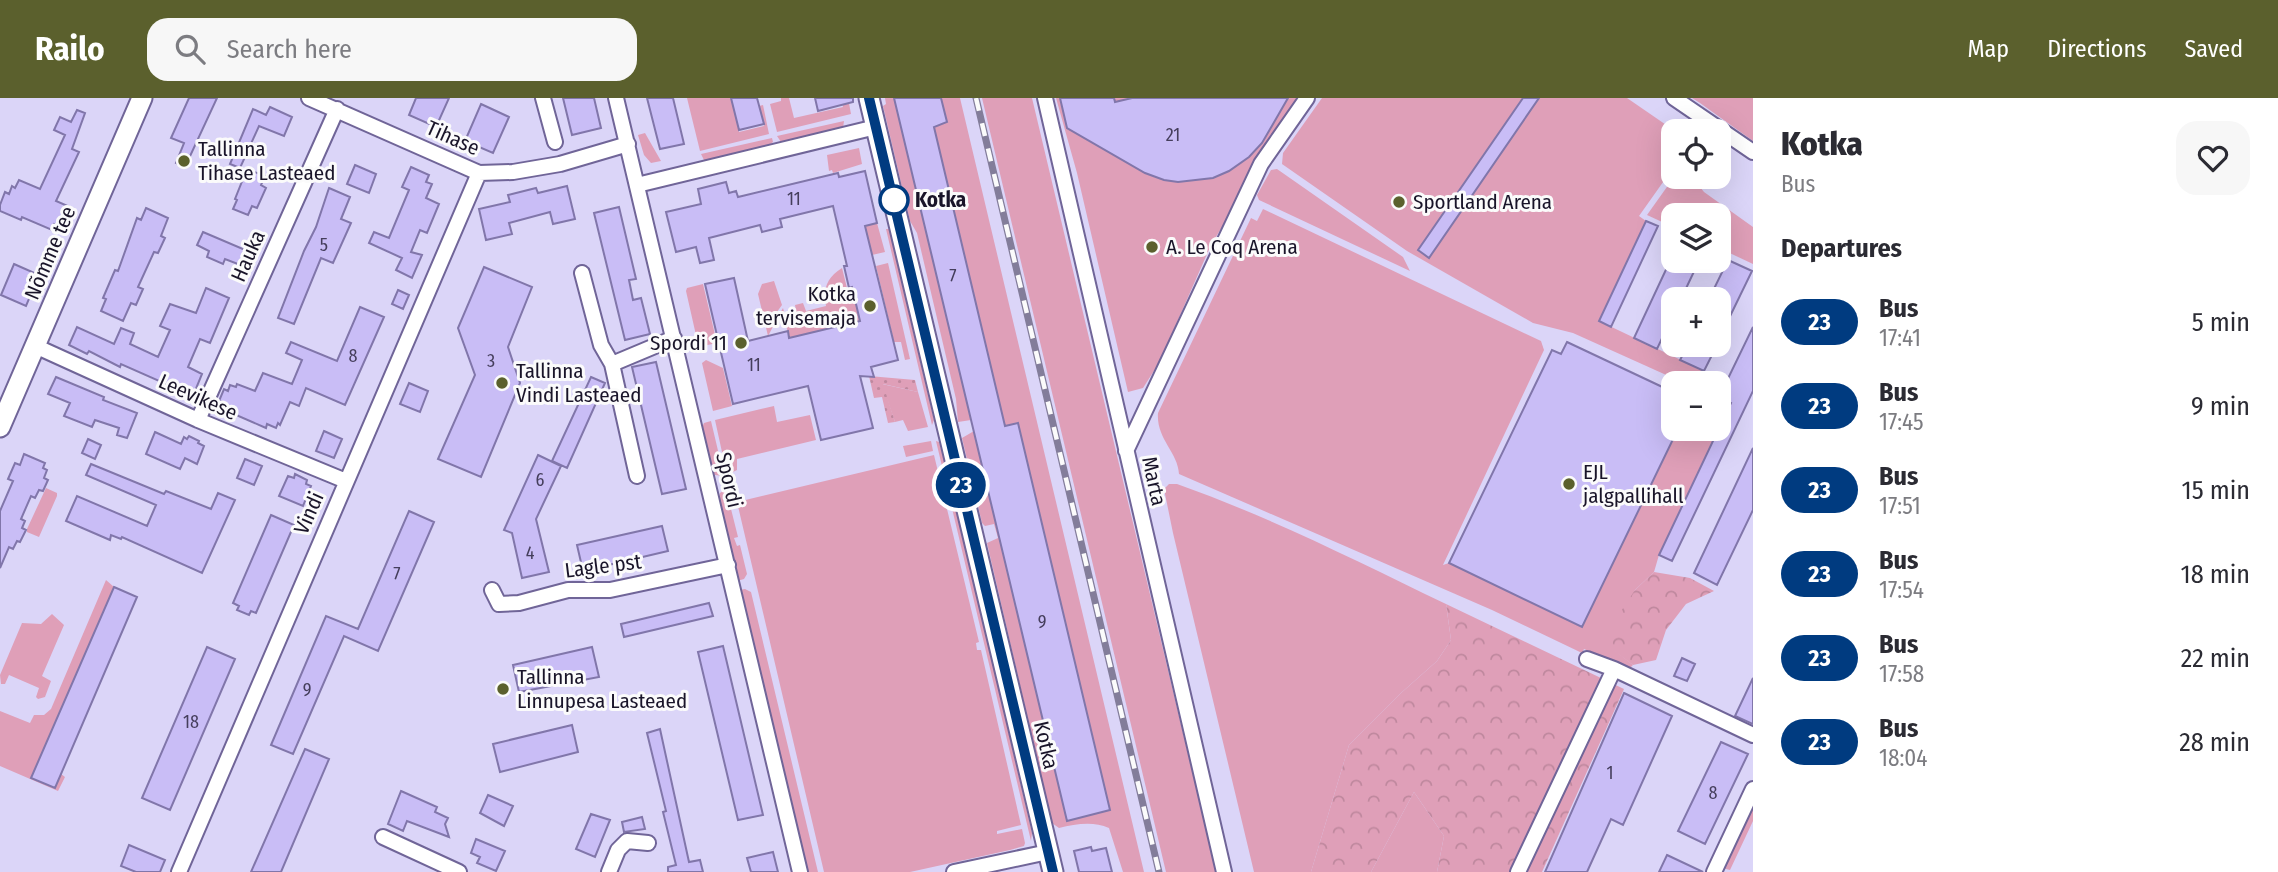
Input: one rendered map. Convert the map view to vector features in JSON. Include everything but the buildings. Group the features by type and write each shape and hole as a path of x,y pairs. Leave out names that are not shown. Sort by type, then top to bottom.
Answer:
{"street":[{"name":"Nõmme tee","path":"0,427 142,98"},
{"name":"Tihase","path":"309,98 479,173 513,172 560,164 628,144"},
{"path":"544,98 555,142"},
{"name":"Spordi","path":"616,98 800,872"},
{"name":"Kotka","path":"869,98 1053,872"},
{"name":"Marta","path":"1045,98 1224,872"},
{"path":"1126,452 1261,164 1307,98"},
{"path":"1674,98 1753,152"},
{"name":"Hauka","path":"198,420 337,109"},
{"path":"637,185 876,127"},
{"name":"Vindi","path":"179,872 479,173"},
{"path":"582,273 601,345 612,364 637,476"},
{"path":"612,364 674,338"},
{"name":"Leevikese","path":"35,346 198,420 345,481"},
{"name":"Lagle pst","path":"492,590 499,604 519,603 568,590 610,590 728,565"},
{"path":"1587,659 1614,669 1753,735"},
{"path":"1518,872 1614,669"},
{"path":"1714,872 1753,789"},
{"path":"383,837 459,872"},
{"path":"609,872 618,850 627,841 648,843"},
{"path":"954,872 1048,852"}],"green space":[{"path":"687,98 731,98 739,132 764,126 759,106 763,105 769,134 700,151"},
{"path":"781,98 789,98 794,118 843,107 841,98 848,98 851,114 777,132 770,104 781,101"},
{"path":"885,98 960,98 1144,872 1123,872 1109,828 1078,824 1059,828 1052,823 987,543 998,538 994,524 985,526 982,523 962,438 974,431 971,420 958,422 956,399 917,233 910,221 883,106 886,104"},
{"path":"982,98 1032,98 1216,872 1166,872"},
{"name":"A. Le Coq Arena","path":"1056,98 1301,98 1211,245 1159,363 1143,388 1128,392 1077,173"},
{"path":"1322,98 1627,98 1661,121 1661,185 1639,216 1646,221 1599,321 1661,351 1661,357 1675,357 1704,371 1661,373 1573,333 1533,323 1407,251 1282,164 1283,153"},
{"path":"1692,98 1753,98 1753,141 1731,125 1731,119 1722,119"},
{"path":"844,121 843,128 784,142 777,136"},
{"path":"645,133 661,161 651,163 644,155 638,135"},
{"path":"772,138 773,142 768,146 708,160 704,160 701,154"},
{"path":"859,148 862,164 833,173 832,170 829,171 827,155"},
{"path":"1277,169 1403,257 1410,271 1259,200 1257,195 1271,170"},
{"path":"1665,189 1702,189 1719,203 1661,203 1661,221 1647,215"},
{"path":"1263,209 1541,341 1544,350 1443,565 1449,563 1582,627 1672,441 1713,441 1659,555 1654,572 1635,590 1613,649 1633,665 1629,669 1584,649 1582,653 1492,610 1179,474 1175,459 1160,430 1158,413 1251,218 1257,221"},
{"path":"1731,211 1753,227 1753,264 1731,254"},
{"path":"877,223 885,252 872,255 865,226"},
{"path":"886,229 889,229 934,420 932,425"},
{"path":"888,263 910,359 905,360 901,342 894,342 876,266"},
{"path":"842,268 848,292 853,291 860,321 789,338 784,316 778,317 783,308 786,318 797,316 795,305 803,303 806,311 826,306 827,284"},
{"path":"774,281 782,305 774,316 775,323 768,336 758,294 762,284"},
{"path":"703,284 717,343 703,346 698,344 686,291 687,288"},
{"path":"706,360 723,368 732,406 713,411 702,363"},
{"path":"869,376 915,380 918,392 883,384 895,422 888,423 882,397 874,398"},
{"path":"882,384 918,392 928,427 908,431 903,420 895,422"},
{"path":"774,406 777,422 810,415 816,440 737,459 737,470 727,475 715,420"},
{"path":"711,421 724,476 715,475 710,469 701,430 704,423"},
{"path":"931,441 933,451 906,457 903,446"},
{"path":"936,441 939,442 952,489 1032,833 1031,841"},
{"path":"934,455 979,642 976,643 977,650 981,650 1021,825 997,831 997,834 1022,829 1025,843 1024,846 1010,850 910,872 824,872 737,502"},
{"path":"1169,484 1177,484 1280,525 1446,604 1451,640 1437,661 1349,745 1311,872 1254,872 1173,533 1164,489"},
{"path":"46,488 57,493 57,496 39,537 27,532 27,529"},
{"path":"726,489 738,537 734,538 737,546 740,545 747,574 744,579 737,581 718,502 720,493"},
{"path":"1654,572 1690,578 1714,591 1686,604 1666,630 1656,660 1633,665 1613,650 1612,625 1635,590"},
{"path":"106,580 114,587 32,778 61,774 65,777 58,791 0,766 0,711 30,723 34,715 44,715 51,709"},
{"path":"739,590 751,592 818,872 807,872"},
{"path":"1446,604 1624,689 1542,872 1437,872 1444,836 1414,792 1371,872 1311,872 1349,745 1437,661 1451,640"},
{"path":"52,614 64,625 42,676 51,681 45,697 38,699 36,697 39,688 9,675 5,684 1,684 0,675 22,623 41,624"},
{"path":"1414,792 1444,836 1437,872 1371,872"},
{"path":"1753,804 1753,821 1730,870 1722,868"}],"railway":[{"path":"976,98 1159,872"}],"bus line":[{"name":"23","path":"869,98 1053,872"}],"place":[{"name":"Tallinna Tihase Lasteaed","path":"184,161"},
{"name":"Kotka","path":"894,200"},
{"name":"Sportland Arena","path":"1399,202"},
{"name":"A. Le Coq Arena","path":"1152,247"},
{"name":"Kotka tervisemaja","path":"870,306"},
{"name":"Spordi 11","path":"741,343"},
{"name":"Tallinna Vindi Lasteaed","path":"502,383"},
{"name":"EJL jalgpallihall","path":"1569,484"},
{"name":"Tallinna Linnupesa Lasteaed","path":"503,689"}]}
